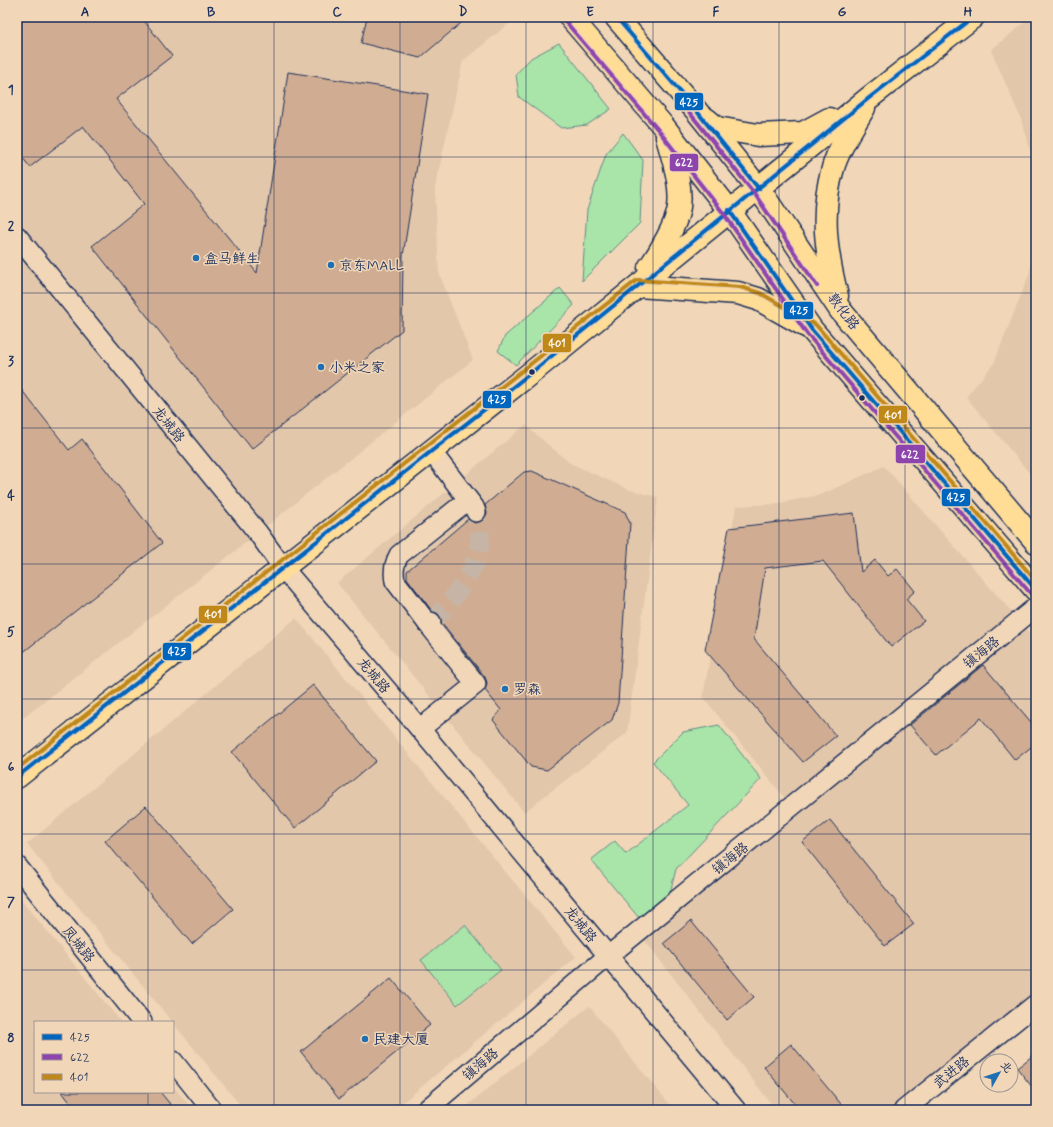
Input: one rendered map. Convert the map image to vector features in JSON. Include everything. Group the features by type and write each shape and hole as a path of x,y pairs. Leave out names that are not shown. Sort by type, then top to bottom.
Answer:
{"main road":[{"path":"570,17 664,127 729,210 812,330 1036,590"},
{"name":"敦化路","path":"616,17 695,109 758,188 841,311 1036,542"},
{"path":"17,777 431,451 638,286 729,210 973,17"},
{"path":"695,109 717,128 758,135 803,133 869,98"},
{"path":"841,311 828,260 825,219 833,168 869,98"},
{"path":"638,286 663,248 679,208 678,175 664,127"},
{"path":"638,286 738,293 758,299 812,330"}],"street":[{"name":"龙城路","path":"17,236 258,533 283,568 420,730 607,957 736,1110"},
{"path":"420,730 476,684 430,623 395,581 393,573 394,563 399,556 472,506 431,451"},
{"name":"镇海路","path":"426,1110 607,957 1036,607"},
{"name":"凤城路","path":"17,866 141,1021"},
{"name":"武进路","path":"904,1110 1036,1004"},
{"path":"174,1062 212,1110"}],"shaded area":[{"path":"17,17 517,17 463,61 435,188 439,273 473,360 258,533 17,723"},
{"path":"1031,17 1036,17 1036,173 1021,119 991,50"},
{"path":"1036,179 1036,481 966,397 994,363 1030,272"},
{"path":"525,425 570,463 630,490 658,497 627,733 524,812 337,583"},
{"path":"884,466 1036,640 1036,1004 904,1110 776,1110 639,933 792,807 703,697 736,506 774,504 820,495"},
{"path":"296,618 576,957 394,1110 244,1110 174,1024 174,1021 171,1021 27,844"},
{"path":"17,894 120,1021 34,1021 34,1093 174,1093 174,1087 193,1110 17,1110"},
{"path":"589,1006 674,1110 462,1110"}],"green space":[{"path":"559,43 611,109 587,125 561,128 519,97 516,74 531,58"},
{"path":"623,133 643,160 640,223 582,281 587,210 606,154"},
{"path":"560,288 574,305 516,365 498,351 505,336"},
{"path":"719,725 761,779 676,869 670,893 639,918 591,860 615,841 626,854 688,805 653,762 683,732"},
{"path":"465,925 501,970 457,1005 421,960"}],"building":[{"name":"京东MALL","path":"17,17 141,17 172,56 116,99 257,273 288,72 428,94 403,256 402,330 252,449 92,246 144,204 83,126 30,167 17,151"},
{"path":"367,17 468,17 420,58 361,43"},
{"path":"17,384 69,450 82,439 162,543 17,657"},
{"path":"532,471 625,512 630,523 618,703 612,720 547,770 531,767 493,720 501,710 485,690 487,683 485,677 442,623 440,616 432,611 407,578 407,571 468,519 475,523 484,519 487,513 485,505 524,472"},
{"path":"854,513 861,572 875,560 888,576 897,569 915,591 906,599 924,621 891,647 823,561 765,568 754,639 836,736 803,762 705,650 729,528"},
{"path":"983,665 1036,728 1036,743 1015,760 981,718 936,755 910,725"},
{"path":"313,685 376,761 295,828 232,752"},
{"path":"146,806 233,909 192,944 105,841"},
{"path":"830,820 914,924 885,946 802,842"},
{"path":"691,921 754,997 727,1020 664,943"},
{"name":"民建大厦","path":"391,978 430,1025 339,1099 301,1052"},
{"path":"791,1044 846,1110 800,1110 764,1067"},
{"path":"1036,1053 1036,1092 1019,1071 1019,1066"},
{"path":"63,1093 161,1093 175,1110 76,1110"}],"tunnel":[{"path":"431,622 463,585 474,563 480,540 476,512"}],"transit line":[{"name":"425","path":"616,17 695,109 759,189"},
{"name":"425","path":"17,777 532,372 869,98 973,17"},
{"name":"622","path":"565,21 659,131 724,214 807,334 1031,594"},
{"name":"622","path":"685,107 754,193 817,286"},
{"name":"425","path":"729,210 812,330 1036,590"},
{"name":"401","path":"17,769 637,280 740,287 760,293 816,325 1036,581"}],"place":[{"name":"盒马鲜生","path":"196,258"},
{"name":"京东MALL","path":"331,265"},
{"name":"小米之家","path":"321,367"},
{"name":"罗森","path":"505,689"},
{"name":"民建大厦","path":"365,1039"}]}
